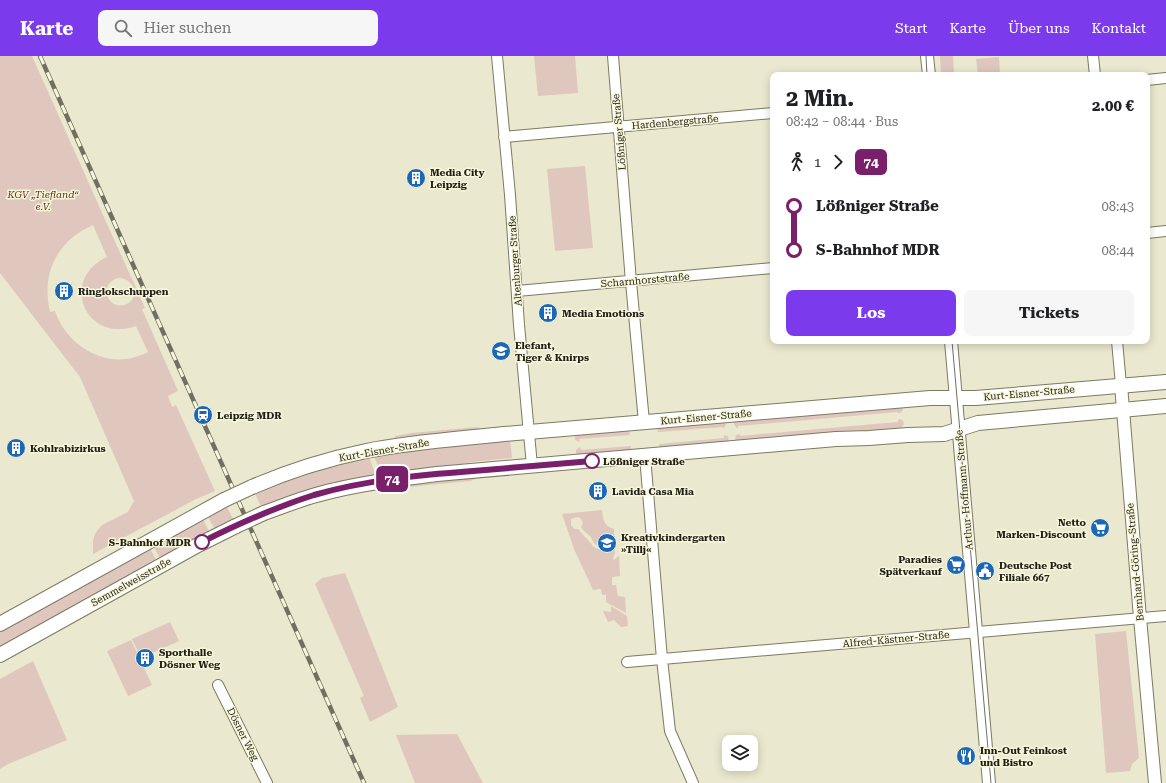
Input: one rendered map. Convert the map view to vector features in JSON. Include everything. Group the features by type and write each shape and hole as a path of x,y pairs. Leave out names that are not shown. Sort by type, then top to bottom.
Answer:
{"main road":[{"name":"Kurt-Eisner-Straße","path":"0,624 224,500 276,477 314,464 368,451 401,445 448,440 644,422 930,398 981,397 1166,382"},
{"path":"532,466 836,439 940,434 978,423 1166,406"},
{"name":"Semmelweisstraße","path":"0,654 161,565 264,513 315,495 364,484 437,474 532,466"}],"street":[{"name":"Altenburger Straße","path":"497,56 532,466"},
{"name":"Lößniger Straße","path":"612,56 644,422"},
{"path":"927,56 929,72"},
{"path":"1093,56 1095,72"},
{"path":"1150,80 1166,78"},
{"name":"Hardenbergstraße","path":"504,138 770,113"},
{"path":"1150,233 1166,232"},
{"name":"Scharnhorststraße","path":"517,291 631,282 770,268"},
{"name":"Arthur-Hoffmann-Straße","path":"951,344 989,783"},
{"name":"Bernhard-Göring-Straße","path":"1117,344 1155,783"},
{"path":"645,456 662,659 670,730 694,783"},
{"name":"Alfred-Kästner-Straße","path":"627,662 1166,616"},
{"name":"Dösner Weg","path":"218,684 267,783"}],"green space":[{"name":"KGV „Tiefland“ e.V.","path":"0,56 32,56 145,308 142,309 178,391 168,396 172,407 176,405 215,491 196,499 93,554 93,540 96,532 102,525 128,512 134,501 80,377 0,273","holes":["93,225 107,257 92,267 84,280 82,293 84,306 92,318 103,326 118,329 136,326 148,352 134,358 106,358 92,353 80,346 70,336 61,324 55,311 50,312 48,284 50,272 55,260 61,249 70,240 80,232","118,278 129,282 134,290 133,299 124,305 113,303 109,300 107,295 108,285"]},
{"path":"534,56 575,56 578,93 538,96"},
{"path":"940,56 953,56 954,72 941,72"},
{"path":"999,57 1000,72 978,72 976,59"},
{"path":"585,166 593,248 555,251 547,169"},
{"path":"903,407 903,410 900,413 897,412 738,426 738,429 734,422 734,419"},
{"path":"900,419 904,424 899,429 738,442 735,439 736,435 740,434 740,436 898,422"},
{"path":"724,420 726,425 723,429 723,427 658,432 657,426"},
{"path":"476,427 485,429 395,438 395,436 412,433"},
{"path":"629,428 630,435 579,439 580,442 575,440 575,436 577,434"},
{"path":"724,435 728,436 729,442 660,450 659,444 724,438"},
{"path":"510,439 512,458 471,462 444,468 382,475 373,454"},
{"path":"631,446 631,452 576,456 576,450 580,447 581,450"},
{"path":"368,455 376,475 262,509 254,491 278,481"},
{"path":"479,478 470,481 409,487 402,485"},
{"path":"226,505 234,521 215,530 207,515"},
{"path":"602,510 606,524 614,529 613,541 610,545 602,547 595,544 590,536 581,527 583,523 578,517 571,519 571,525 575,529 578,529 593,546 597,548 605,551 614,545 615,553 613,559 614,560 619,556 620,576 612,577 612,585 616,585 618,596 625,597 626,613 606,602 606,595 602,595 601,589 593,590 574,549 562,514"},
{"path":"202,517 210,533 161,560 152,544"},
{"path":"149,546 157,562 0,649 0,629"},
{"path":"345,573 398,707 370,722 360,698 364,696 315,584 322,578"},
{"path":"611,606 627,616 628,626 621,627 614,620 608,622 603,611 611,612"},
{"path":"170,622 179,641 141,658 132,639"},
{"path":"1126,631 1139,758 1132,764 1130,771 1106,773 1095,634"},
{"path":"131,640 152,685 128,696 107,651"},
{"path":"33,661 67,740 8,764 0,769 0,679"},
{"path":"457,734 483,783 415,783 396,735"}],"tram line":[{"path":"926,56 927,72"},
{"path":"952,344 991,783"}],"railway":[{"path":"40,56 364,783"}],"bus line":[{"name":"74","path":"202,542 264,513 315,495 341,488 437,474 592,461"}],"place":[{"name":"Media City Leipzig","path":"416,178"},
{"name":"Ringlokschuppen","path":"64,291"},
{"name":"Media Emotions","path":"548,313"},
{"name":"Elefant, Tiger & Knirps","path":"501,351"},
{"name":"Leipzig MDR","path":"203,415"},
{"name":"Kohlrabizirkus","path":"16,448"},
{"name":"Lößniger Straße","path":"592,461"},
{"name":"Lavida Casa Mia","path":"598,491"},
{"name":"Netto Marken-Discount","path":"1100,528"},
{"name":"S-Bahnhof MDR","path":"202,542"},
{"name":"Kreativkindergarten »Tillj«","path":"607,543"},
{"name":"Paradies Spätverkauf","path":"956,565"},
{"name":"Deutsche Post Filiale 667","path":"985,571"},
{"name":"Sporthalle Dösner Weg","path":"145,658"},
{"name":"Inn-Out Feinkost und Bistro","path":"966,756"}]}
